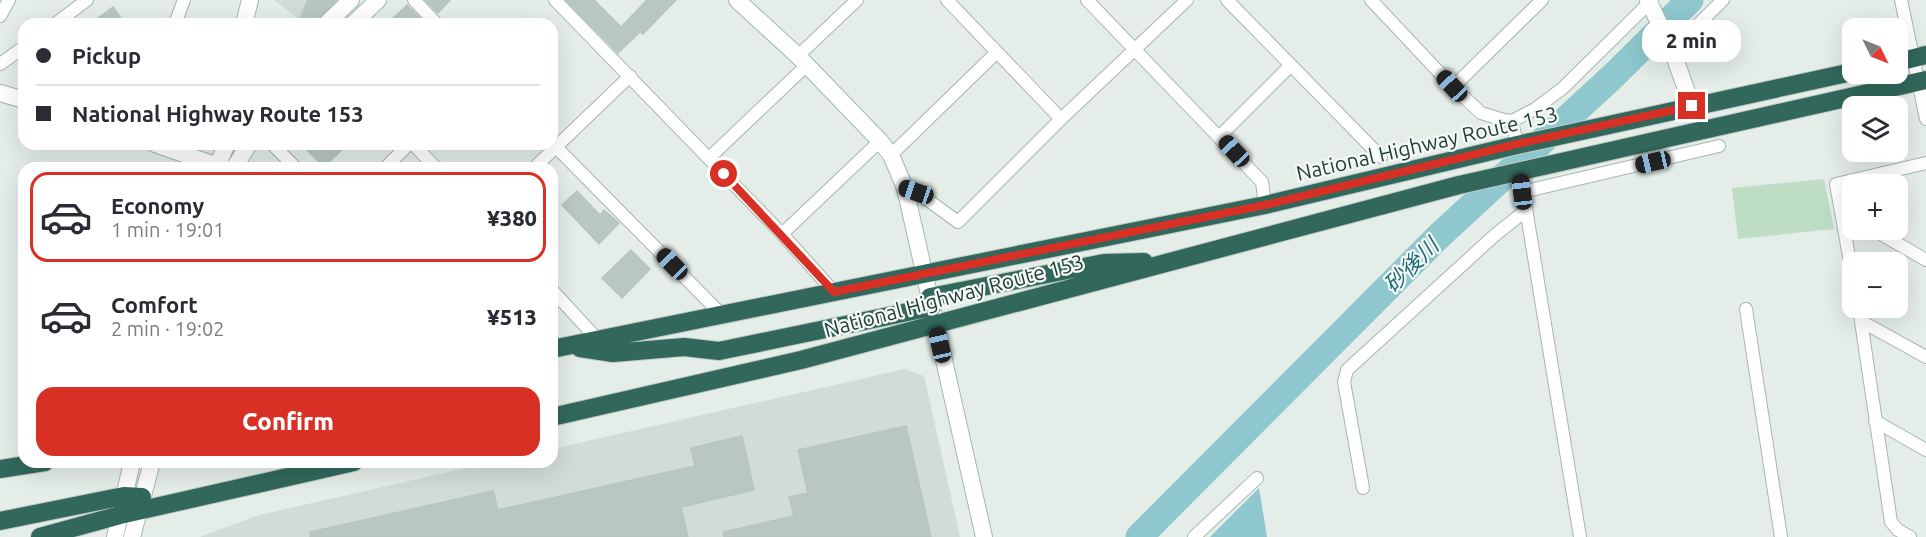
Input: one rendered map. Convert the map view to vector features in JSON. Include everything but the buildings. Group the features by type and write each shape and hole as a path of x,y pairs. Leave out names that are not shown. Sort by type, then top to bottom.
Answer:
{"highway":[{"name":"National Highway Route 153","path":"559,348 1265,205 1517,144 1842,74"},
{"name":"National Highway Route 153","path":"558,416 801,360 932,309 1176,261 1459,185 1923,81"},
{"path":"559,348 613,353 684,347 719,351 932,309 1104,263 1176,261"},
{"path":"0,469 18,466"},
{"path":"0,521 135,501 320,468"},
{"path":"40,537 120,515 135,501"}],"street":[{"path":"0,16 9,0"},
{"path":"63,18 87,0"},
{"path":"177,18 184,0"},
{"path":"246,18 250,0"},
{"path":"332,18 351,0"},
{"path":"359,18 378,0"},
{"path":"414,0 431,18"},
{"path":"555,0 782,234 834,292"},
{"path":"737,0 803,61 891,155 905,188 984,537"},
{"path":"709,158 803,61 857,0"},
{"path":"947,0 1061,119"},
{"path":"1087,0 1262,182 1265,205"},
{"path":"905,188 916,192 958,222 1061,119 1186,0"},
{"path":"1227,0 1381,157"},
{"path":"1371,0 1453,87 1482,112 1512,121 1535,109 1563,88 1650,1 1672,50 1692,106"},
{"path":"1672,50 1723,0"},
{"path":"1901,0 1913,58 1923,81 1926,119"},
{"path":"1453,87 1539,1"},
{"path":"0,64 18,51"},
{"path":"891,155 996,53"},
{"path":"1220,136 1291,65"},
{"path":"558,141 630,76"},
{"path":"0,93 18,98"},
{"path":"1512,121 1517,144"},
{"path":"782,234 880,141"},
{"path":"1522,192 1719,146"},
{"path":"558,149 722,315"},
{"path":"171,150 205,162"},
{"path":"278,150 290,162"},
{"path":"392,162 404,150"},
{"path":"417,150 430,162"},
{"path":"539,162 550,150"},
{"path":"1848,252 1836,184 1926,163"},
{"path":"1520,172 1580,537"},
{"path":"1363,488 1344,382 1347,370 1495,235 1525,211"},
{"path":"1891,240 1926,260"},
{"path":"558,297 598,340"},
{"path":"1746,309 1782,537"},
{"path":"1861,318 1892,522 1898,530 1910,537"},
{"path":"1861,321 1926,357"},
{"path":"1875,421 1926,450"},
{"path":"132,468 135,501 132,537"},
{"path":"135,501 149,468"},
{"path":"1194,537 1257,478"},
{"path":"115,537 120,515"}],"shaded area":[{"path":"274,0 339,0 322,18 298,18"},
{"path":"905,369 924,376 960,537 200,537 259,515 467,468 558,468 558,448"}],"green space":[{"path":"1824,179 1834,229 1738,239 1732,188"}],"water":[{"path":"1259,488 1267,537 1210,537"}],"waterway":[{"name":"砂後川","path":"1139,537 1440,235 1611,78 1690,0"}],"route":[{"path":"724,174 834,292 1265,205 1517,144 1692,106"}]}
